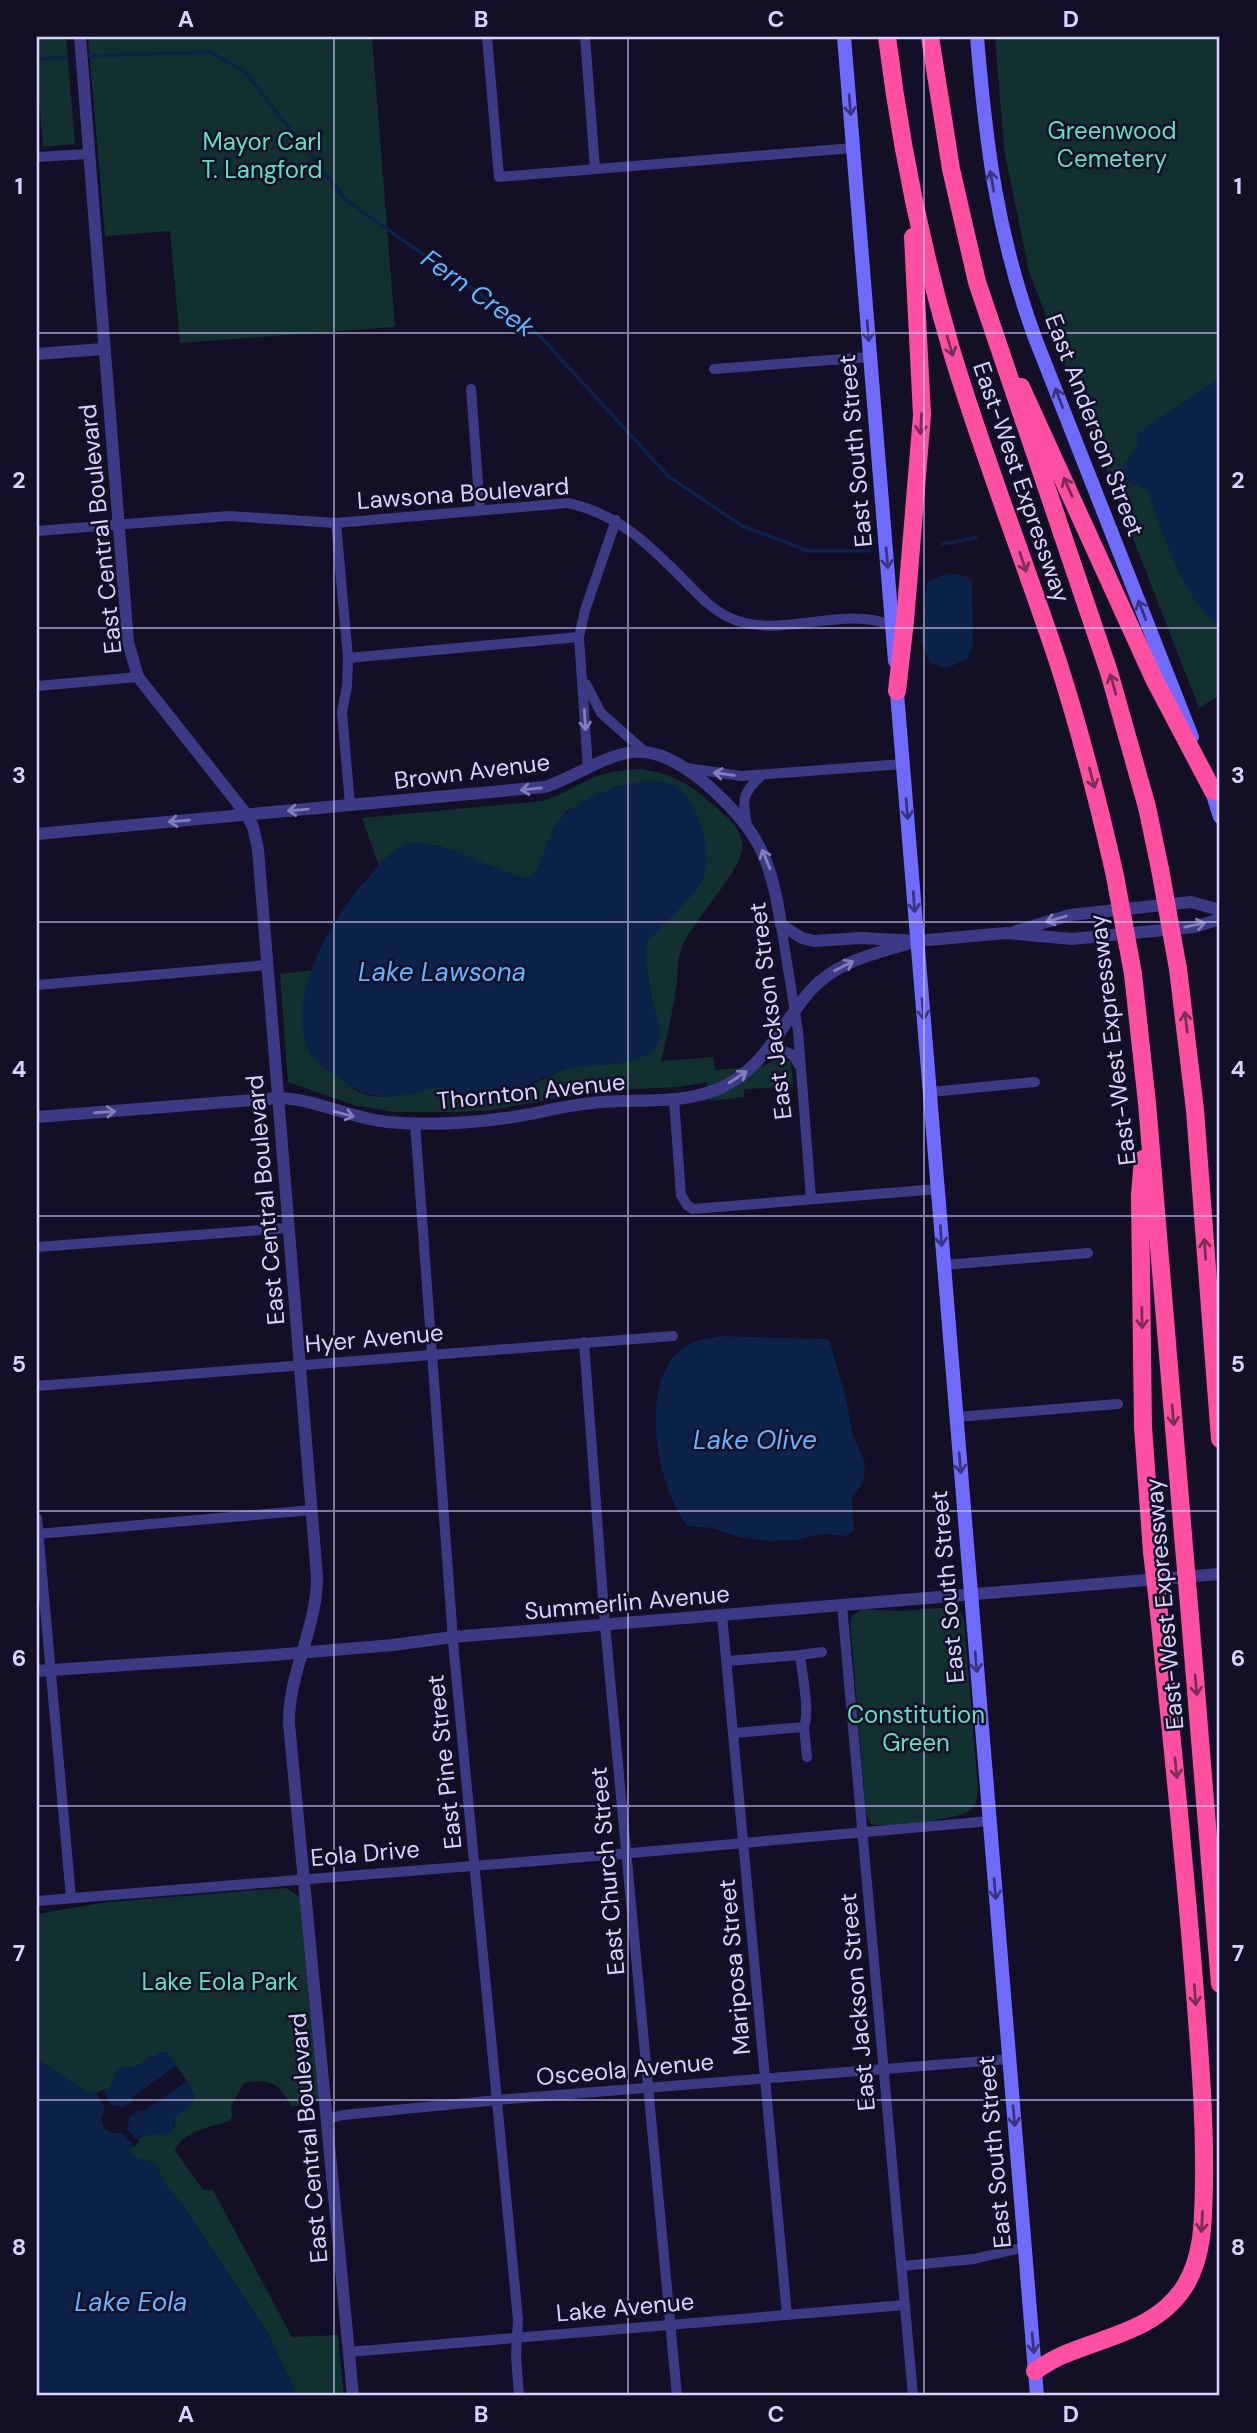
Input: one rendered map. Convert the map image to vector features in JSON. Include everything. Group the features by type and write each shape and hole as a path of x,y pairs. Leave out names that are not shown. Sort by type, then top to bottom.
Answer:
{"highway":[{"name":"East-West Expressway","path":"887,37 893,87 928,265 951,347 1059,666 1082,743 1115,876 1133,974 1147,1103 1220,1984"},
{"name":"East-West Expressway","path":"932,37 936,83 963,227 987,316 1109,672 1147,807 1160,869 1191,1063 1220,1439"},
{"path":"897,691 922,415 911,184"},
{"path":"987,316 1038,421 1154,679 1213,791"},
{"path":"1035,2371 1060,2356 1132,2330 1151,2320 1168,2306 1184,2287 1197,2262 1202,2239 1204,2103 1184,1839 1152,1552 1143,1427 1140,1195 1147,1103"}],"main road":[{"name":"East South Street","path":"844,37 1037,2396"},
{"name":"East Anderson Street","path":"977,37 991,173 1017,286 1213,791 1220,817"}],"street":[{"name":"East Central Boulevard","path":"80,37 128,642 138,677 247,815 258,849 317,1595 303,1652 295,1672 289,1709 353,2396"},
{"path":"487,37 499,177 853,148"},
{"path":"585,37 595,169"},
{"path":"37,157 89,154"},
{"path":"37,354 103,349"},
{"path":"714,369 870,357"},
{"path":"471,389 480,510"},
{"name":"Lawsona Boulevard","path":"37,531 229,516 336,523 568,503 593,509 616,520 634,533 701,598 727,616 747,624 767,626 878,619 893,626"},
{"path":"589,769 579,637 585,610 616,520"},
{"path":"336,523 348,658 342,712 350,805"},
{"path":"348,658 579,637"},
{"path":"582,672 601,713 644,751 687,768 741,776 903,764"},
{"path":"37,687 138,677"},
{"name":"Brown Avenue","path":"37,834 544,787 625,753 644,751"},
{"name":"East Jackson Street","path":"687,768 724,800 747,825 768,864 776,890 798,1031 811,1198"},
{"name":"East Jackson Street","path":"747,825 745,795 762,774"},
{"path":"780,925 802,938 814,941 861,938 917,941 1006,933 1083,914 1191,902 1220,910"},
{"path":"1006,933 1072,939 1194,926 1220,919"},
{"name":"Thornton Avenue","path":"37,1117 279,1098 297,1099 369,1120 415,1123 489,1120 601,1102 674,1100 698,1096 723,1087 754,1066 811,990 841,967 917,941"},
{"path":"37,985 267,965"},
{"path":"767,1052 779,1050 792,1054 797,1060 801,1075"},
{"path":"930,1092 1035,1082"},
{"path":"674,1100 681,1195 687,1205 699,1209 937,1189"},
{"name":"East Pine Street","path":"415,1123 453,1637 518,2320 516,2356 519,2396"},
{"path":"37,1247 288,1228"},
{"path":"944,1265 1088,1253"},
{"name":"Hyer Avenue","path":"37,1386 673,1336"},
{"name":"East Church Street","path":"584,1342 605,1625 677,2396"},
{"path":"956,1418 1118,1404"},
{"path":"37,1534 312,1510"},
{"path":"37,1518 43,1671 71,1898"},
{"name":"Summerlin Avenue","path":"43,1671 393,1645 453,1637 1220,1574"},
{"name":"East Jackson Street","path":"842,1605 913,2396"},
{"name":"Mariposa Street","path":"722,1615 787,2315"},
{"path":"727,1661 822,1652"},
{"path":"800,1655 807,1757"},
{"path":"734,1733 804,1727"},
{"name":"Eola Drive","path":"37,1901 990,1821"},
{"name":"Osceola Avenue","path":"327,2119 343,2115 496,2101 1010,2059"},
{"path":"902,2266 974,2259 1025,2247"},
{"name":"Lake Avenue","path":"349,2352 905,2305"}],"green space":[{"path":"37,37 66,37 75,144 43,147"},
{"name":"Mayor Carl T. Langford","path":"88,37 372,37 395,327 180,343 170,231 105,236"},
{"name":"Greenwood Cemetery","path":"995,37 1220,37 1220,695 1199,708 1029,272 1004,149"},
{"path":"641,769 673,777 690,787 728,818 742,840 742,851 737,864 695,924 681,950 672,1012 661,1061 713,1057 715,1070 764,1066 775,1059 791,1061 793,1087 744,1089 744,1097 711,1101 707,1082 679,1087 606,1090 485,1111 395,1112 357,1106 288,1082 280,974 313,970 302,1009 341,1077 359,1092 368,1095 396,1096 439,1088 473,1099 491,1099 514,1093 569,1068 616,1063 637,1053 660,1032 650,987 646,950 648,941 660,925 663,782 644,781 619,786 566,811 533,877 522,878 436,845 390,856 379,866 362,818 542,801 597,776"},
{"name":"Constitution Green","path":"953,1607 960,1611 964,1620 978,1789 976,1803 971,1810 953,1817 906,1824 871,1824 866,1814 850,1620 863,1609 900,1611"},
{"name":"Lake Eola Park","path":"286,1888 299,1896 301,1903 319,2101 304,2106 291,2106 273,2084 261,2081 244,2083 231,2106 232,2117 229,2121 190,2134 175,2151 203,2190 213,2190 292,2337 338,2335 344,2396 296,2396 267,2332 182,2204 164,2183 156,2164 130,2156 129,2151 139,2138 148,2134 165,2135 175,2127 174,2117 189,2108 195,2094 167,2052 158,2053 136,2067 118,2068 110,2089 89,2094 37,2059 37,1914 107,1902"}],"water":[{"path":"1220,378 1220,628 1206,615 1184,582 1167,546 1147,490 1119,479 1117,473 1137,447 1137,434"},
{"path":"949,573 966,576 972,581 973,646 967,659 947,668 930,663 921,641 927,583"},
{"name":"Lake Lawsona","path":"644,781 669,784 684,794 702,828 707,855 700,885 647,943 649,983 660,1032 657,1044 650,1053 626,1062 565,1069 505,1097 486,1101 436,1087 402,1095 369,1095 357,1090 315,1060 309,1051 303,1030 307,984 327,936 340,915 353,895 390,854 407,844 431,845 522,878 532,877 552,832 568,811 605,791"},
{"name":"Lake Olive","path":"720,1336 829,1339 853,1435 865,1462 864,1480 852,1499 854,1531 846,1536 822,1534 794,1540 768,1541 739,1537 712,1528 687,1526 667,1487 661,1463 656,1437 659,1388 667,1367 680,1350 694,1342"},
{"name":"Lake Eola","path":"167,2052 195,2094 189,2108 174,2117 174,2130 163,2135 141,2137 129,2151 130,2156 156,2164 164,2183 182,2204 267,2332 296,2396 37,2396 37,2059 89,2094 110,2089 118,2068 136,2067 158,2053"}],"pier":[{"path":"176,2066 187,2081 143,2112 138,2110 130,2116 127,2129 139,2141 134,2146 122,2133 112,2133 104,2128 101,2118 105,2109 97,2093 103,2090 111,2105 124,2107 133,2101 132,2097"}],"waterway":[{"name":"Fern Creek","path":"89,56 210,52 245,72 347,201 540,336 668,476 742,526 809,551 869,551"},
{"name":"Fern Creek","path":"37,59 66,57"},
{"name":"Fern Creek","path":"943,544 976,538"}]}
